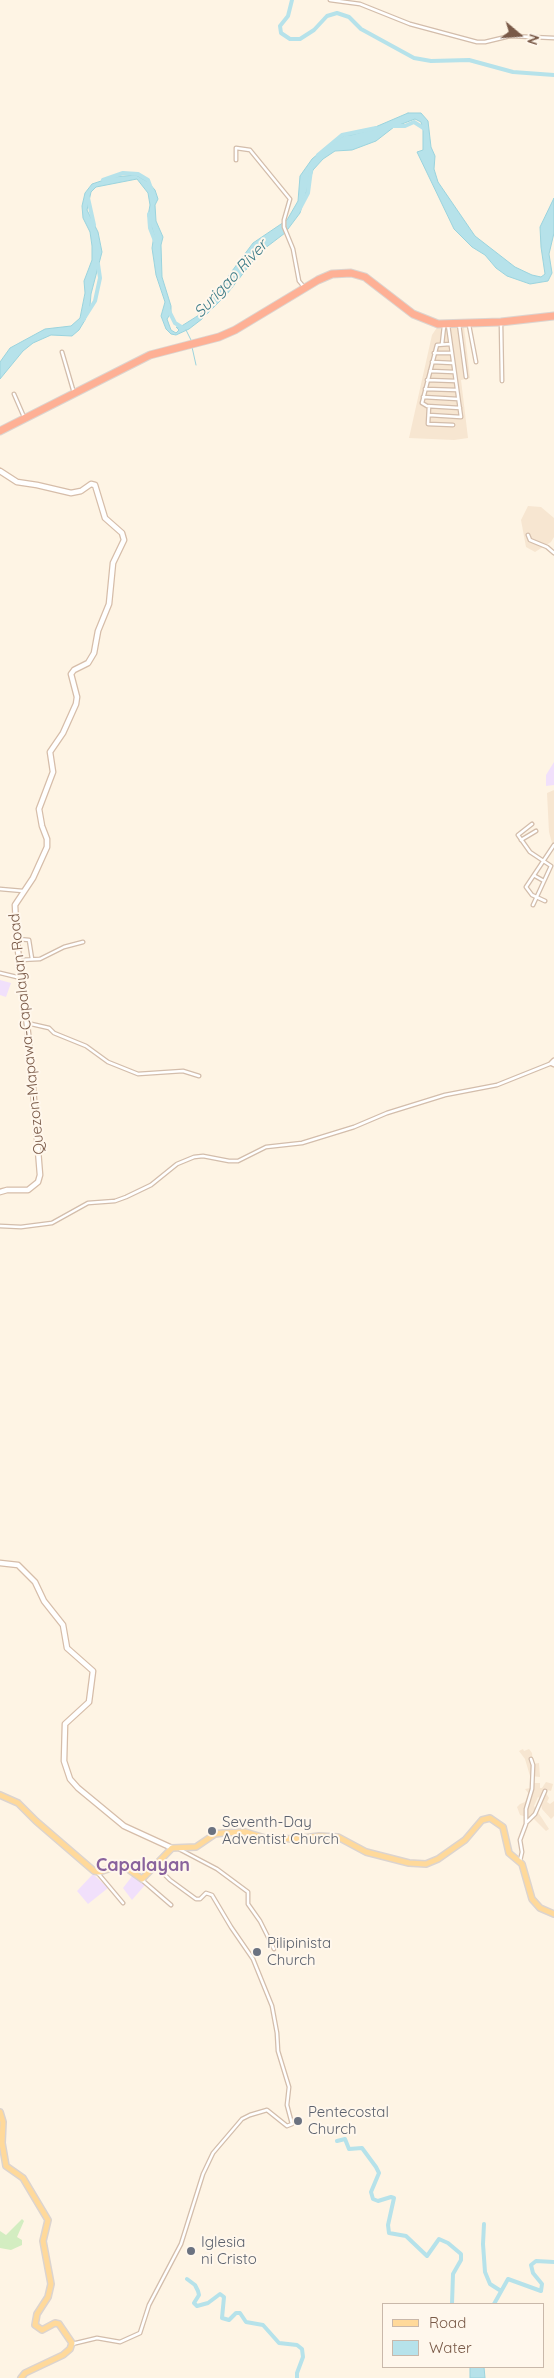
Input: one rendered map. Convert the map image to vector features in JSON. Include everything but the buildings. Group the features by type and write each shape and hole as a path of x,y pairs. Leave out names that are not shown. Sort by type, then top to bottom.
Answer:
{"highway":[{"path":"0,431 150,355 235,330 332,274 348,273 360,275 374,282 419,317 446,328 459,324 501,322 554,316"}],"main road":[{"name":"Quezon-Mapawa-Capalayan Road","path":"0,471 16,482 37,485 71,494 81,491 91,484 95,485 105,518 122,533 124,540 114,563 109,604 98,631 94,653 88,663 74,670 72,674 76,702 63,733 51,750 53,774 39,809 48,844 35,874 16,901 14,908 27,1024 40,1175 38,1182 28,1190 0,1192"},
{"path":"0,1563 17,1565 35,1582 44,1601 63,1625 69,1650 93,1671 89,1702 65,1724 64,1761 70,1779 78,1788 124,1826 151,1836 164,1845 179,1849 196,1847 215,1834 223,1833 245,1832 265,1838 295,1839 324,1836 342,1838 366,1852 409,1863 422,1864 438,1859 465,1840 482,1820 490,1818 503,1827 509,1852 520,1861 532,1900 540,1908 554,1914"},
{"path":"0,1796 18,1803 36,1821 96,1872 118,1866 128,1869 142,1879 172,1848"},
{"path":"164,1845 168,1853"},
{"path":"0,2112 3,2122 2,2143 5,2164 8,2169 24,2178 48,2220 43,2241 51,2284 48,2297 38,2314 35,2325 42,2330 55,2323 59,2324 72,2344 70,2349 63,2355 25,2374 21,2378"}],"street":[{"path":"330,0 360,4 410,24 476,42 485,42 510,36 554,38"},
{"path":"236,160 236,148 250,150 290,199 284,220 284,228 293,249 299,281 305,288"},
{"path":"501,322 502,381"},
{"path":"459,324 466,377"},
{"path":"469,324 476,362"},
{"path":"429,415 460,418 456,381 446,328"},
{"path":"442,344 446,328"},
{"path":"450,344 437,345 423,397 423,405 460,408"},
{"path":"62,352 74,394"},
{"path":"434,353 451,353"},
{"path":"432,362 453,363"},
{"path":"430,371 454,372"},
{"path":"427,380 456,381"},
{"path":"425,389 457,390"},
{"path":"14,394 25,418"},
{"path":"423,397 458,398"},
{"path":"429,406 428,424 453,425"},
{"path":"528,535 529,539 547,547 554,553"},
{"path":"532,824 518,833 521,840 530,852 551,865 533,905"},
{"path":"526,828 530,835"},
{"path":"521,840 536,831"},
{"path":"545,901 536,897 526,888 554,845"},
{"path":"534,875 544,881"},
{"path":"0,888 24,891"},
{"path":"17,939 30,940 32,959"},
{"path":"19,960 43,958 64,947 83,942"},
{"path":"0,973 21,978"},
{"path":"27,1024 49,1028 54,1033 86,1046 112,1065 138,1074 183,1071 199,1076"},
{"path":"0,1226 21,1227 52,1223 91,1202 112,1201 123,1198 152,1184 177,1164 194,1158 206,1156 229,1161 238,1160 266,1146 302,1143 354,1127 391,1111 445,1095 497,1085 553,1063"},
{"path":"527,1822 526,1812 533,1787 533,1766 530,1758"},
{"path":"520,1861 522,1852 520,1838 527,1822 535,1814 545,1792"},
{"path":"179,1849 217,1869 248,1892 248,1904 260,1921 274,1949"},
{"path":"72,2344 98,2338 120,2342 140,2333 149,2305 181,2244 203,2174 213,2153 242,2119 250,2115 267,2110 287,2126 292,2124 287,2105 289,2087 278,2051 272,2006 253,1958 232,1930 212,1894 206,1894 200,1899 196,1899 157,1865"},
{"path":"96,1872 123,1903"},
{"path":"142,1879 170,1906"}],"shaded area":[{"path":"438,326 464,327 470,378 461,380 468,438 454,440 409,438 432,335"},
{"path":"528,506 541,507 554,518 554,537 551,542 535,552 526,547 521,520"},
{"path":"554,762 554,785 546,786 546,775"},
{"path":"554,790 554,842 552,843 549,832 547,793"},
{"path":"0,980 11,983 6,997 0,995"},
{"path":"523,1749 524,1751 529,1749 532,1753 533,1764 539,1763 540,1777 530,1776 525,1759 519,1751"},
{"path":"546,1782 553,1784 551,1791 547,1790 546,1793 549,1798 547,1802 550,1804 554,1801 554,1816 551,1819 542,1809 540,1798 538,1797 534,1806 549,1829 546,1831 534,1819 520,1815 517,1807 525,1802 529,1794 525,1789 530,1788 530,1783 540,1783 540,1788 542,1788"},
{"path":"93,1874 108,1888 88,1904 77,1891"},
{"path":"133,1875 145,1885 132,1900 123,1888"}],"green space":[{"path":"22,2219 24,2221 17,2237 22,2240 22,2245 11,2250 0,2248 0,2231 6,2235"}],"water":[{"path":"408,113 421,113 428,121 431,147 435,156 434,169 438,182 475,236 515,267 532,275 541,277 545,274 540,227 554,198 554,233 549,254 552,273 548,281 530,284 507,276 496,268 485,255 472,247 454,229 417,152 423,150 423,130 421,122 415,119 394,127 376,141 352,150 335,151 323,159 313,170 300,213 285,233 260,252 227,294 202,319 189,329 176,335 171,334 166,329 161,316 165,302 156,275 152,248 154,235 148,216 150,205 148,193 137,179 96,187 91,192 87,210 98,232 102,252 85,320 79,330 72,336 51,335 33,343 23,351 0,379 0,362 10,348 45,329 71,326 80,318 85,293 84,281 92,260 90,232 83,218 82,206 85,193 92,184 113,177 136,175 148,182 155,190 158,199 155,205 156,221 163,237 161,245 162,277 171,306 171,313 167,319 171,330 176,333 179,330 176,327 180,327 199,315 253,243 287,220 298,201 300,176 312,159 345,135 366,131"},
{"path":"470,2368 484,2368 485,2378 470,2378"}],"waterway":[{"path":"292,0 288,16 280,26 281,33 290,39 300,39 314,30 327,16 337,13 349,17 361,29 414,58 431,61 469,60 513,72 554,75"},
{"name":"Surigao River","path":"392,126 405,126 414,122 425,129"},
{"name":"Surigao River","path":"318,155 342,135 376,128"},
{"name":"Surigao River","path":"299,210 308,193 311,170"},
{"name":"Surigao River","path":"103,180 123,173 138,174 148,180 152,191"},
{"name":"Surigao River","path":"88,198 94,225"},
{"name":"Surigao River","path":"149,214 150,228 155,241"},
{"name":"Surigao River","path":"83,320 95,301 100,278 98,264"},
{"name":"Surigao River","path":"168,309 175,323 183,328"},
{"path":"186,330 191,340"},
{"path":"192,347 196,365"},
{"path":"337,2141 345,2139 349,2149 362,2148 376,2167 379,2173 371,2192 373,2199 378,2201 391,2197 394,2198 388,2225 389,2233 406,2236 427,2256 439,2239 448,2243 461,2254 461,2260 453,2274 452,2303"},
{"path":"484,2224 485,2272 490,2284 501,2291"},
{"path":"495,2303 508,2279 541,2291 542,2284 533,2273 531,2265 536,2261 554,2262"},
{"path":"187,2279 195,2285 198,2291 199,2295 194,2303 197,2306 208,2303 220,2294 224,2297 222,2318 229,2320 236,2313 240,2313 246,2322 263,2325 279,2343 297,2345 302,2349 303,2357 297,2378"}],"place":[{"name":"Seventh-Day Adventist Church","path":"212,1831"},
{"name":"Pilipinista Church","path":"257,1952"},
{"name":"Pentecostal Church","path":"298,2121"},
{"name":"Iglesia ni Cristo","path":"191,2251"}],"district":[{"name":"Capalayan","path":"143,1866"}]}
